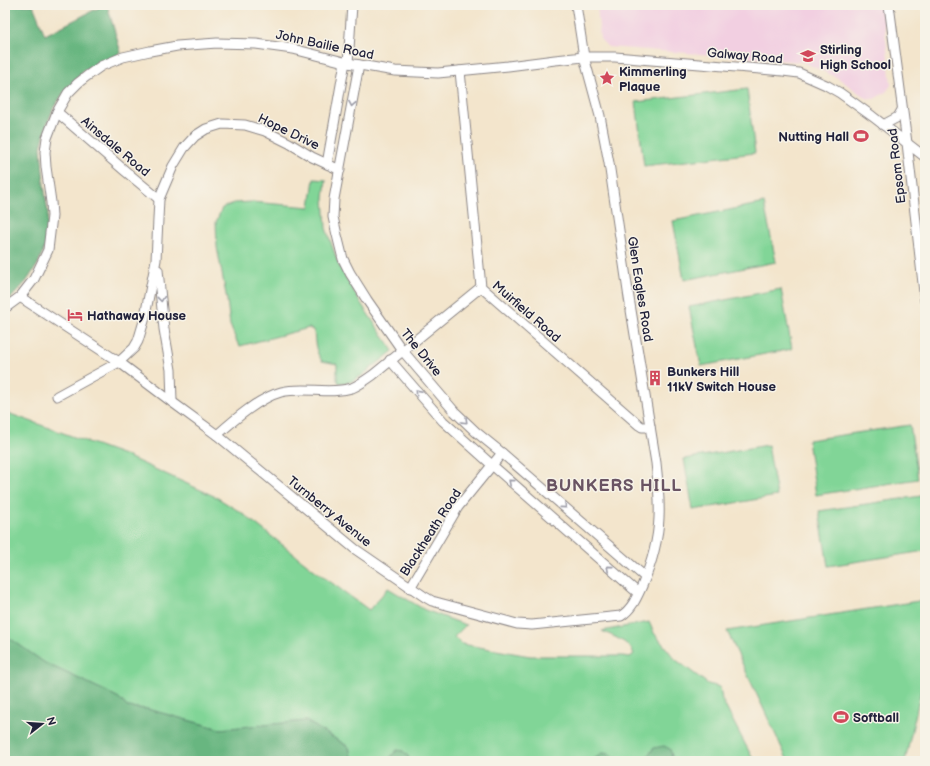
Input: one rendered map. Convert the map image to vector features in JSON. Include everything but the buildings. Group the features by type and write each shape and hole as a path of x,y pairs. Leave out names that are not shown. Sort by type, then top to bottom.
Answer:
{"street":[{"path":"327,164 346,63 352,5"},
{"name":"Glen Eagles Road","path":"576,5 584,57 600,116 609,163 656,463 659,489 659,519 656,546 646,577"},
{"name":"Epsom Road","path":"889,5 907,143 925,301"},
{"name":"John Bailie Road","path":"5,308 20,297 34,279 48,250 52,216 45,152 47,138 57,112 68,93 78,83 101,66 123,57 161,48 217,43 256,44 293,49 346,63 395,71 438,73 584,57"},
{"name":"Galway Road","path":"584,57 615,57 798,73 826,85 840,94 925,157"},
{"name":"The Drive","path":"359,65 334,199 333,217 337,235 350,273 366,300 402,350 454,410 476,432 646,577"},
{"name":"Muirfield Road","path":"460,71 481,287 639,425 642,427 650,427"},
{"path":"883,126 898,117 902,110"},
{"name":"Ainsdale Road","path":"57,112 159,199"},
{"name":"Hope Drive","path":"57,396 119,362 134,348 141,334 156,260 159,199 173,166 184,148 195,136 206,129 222,124 245,125 265,131 340,170"},
{"name":"Hope Drive","path":"156,260 164,329 171,370 172,402"},
{"path":"217,435 254,405 279,392 298,389 340,390 359,384 373,375 481,287"},
{"name":"Turnberry Avenue","path":"20,297 119,362 217,435 355,549 410,588 432,601 524,626 622,616 631,607 646,577"},
{"path":"390,360 443,421 638,593"},
{"name":"Blackheath Road","path":"410,588 458,507 502,453"}],"shaded area":[{"name":"Stirling High School","path":"597,5 882,5 891,85 886,92 874,99 866,98 838,78 803,62 608,47 600,39"}],"green space":[{"path":"5,5 33,5 45,35 104,5 107,5 121,53 84,71 64,93 54,107 47,124 41,147 48,213 46,243 38,264 26,282 10,299 5,302"},
{"path":"747,89 755,153 644,166 636,102"},
{"path":"314,179 326,180 324,198 326,228 339,266 362,305 393,351 361,376 350,382 339,383 337,379 337,364 322,361 315,343 314,331 309,328 240,346 230,325 217,247 216,222 222,208 234,203 252,202 310,207"},
{"path":"764,203 776,262 684,280 673,221"},
{"path":"781,289 792,349 701,366 689,307"},
{"path":"5,412 124,455 216,497 242,513 317,572 369,610 388,588 425,610 466,625 454,637 462,644 530,656 630,657 634,654 629,646 621,640 602,631 649,622 654,633 675,659 708,684 720,687 722,700 754,761 669,761 672,756 654,748 647,757 635,761 624,761 609,754 602,753 592,761 409,761 408,756 398,750 387,761 352,761 349,747 306,721 220,729 147,709 127,707 119,698 45,663 5,635"},
{"path":"910,425 918,479 816,495 808,440"},
{"path":"768,445 777,496 693,510 684,459"},
{"path":"921,496 925,519 925,551 828,566 819,511"},
{"name":"Softball","path":"925,600 925,673 905,761 788,761 727,631"},
{"path":"5,635 45,663 119,698 127,707 147,709 220,729 306,721 349,747 352,761 5,761"},
{"path":"664,746 670,749 672,756 669,761 635,761 647,757 654,748"},
{"path":"397,750 403,751 408,756 409,761 387,761"},
{"path":"602,753 609,754 624,761 592,761"}],"place":[{"name":"Stirling High School","path":"808,56"},
{"name":"Kimmerling Plaque","path":"607,78"},
{"name":"Nutting Hall","path":"861,136"},
{"name":"Hathaway House","path":"75,315"},
{"name":"Bunkers Hill 11kV Switch House","path":"655,378"},
{"name":"Softball","path":"841,717"}],"district":[{"name":"BUNKERS HILL","path":"614,485"}]}
